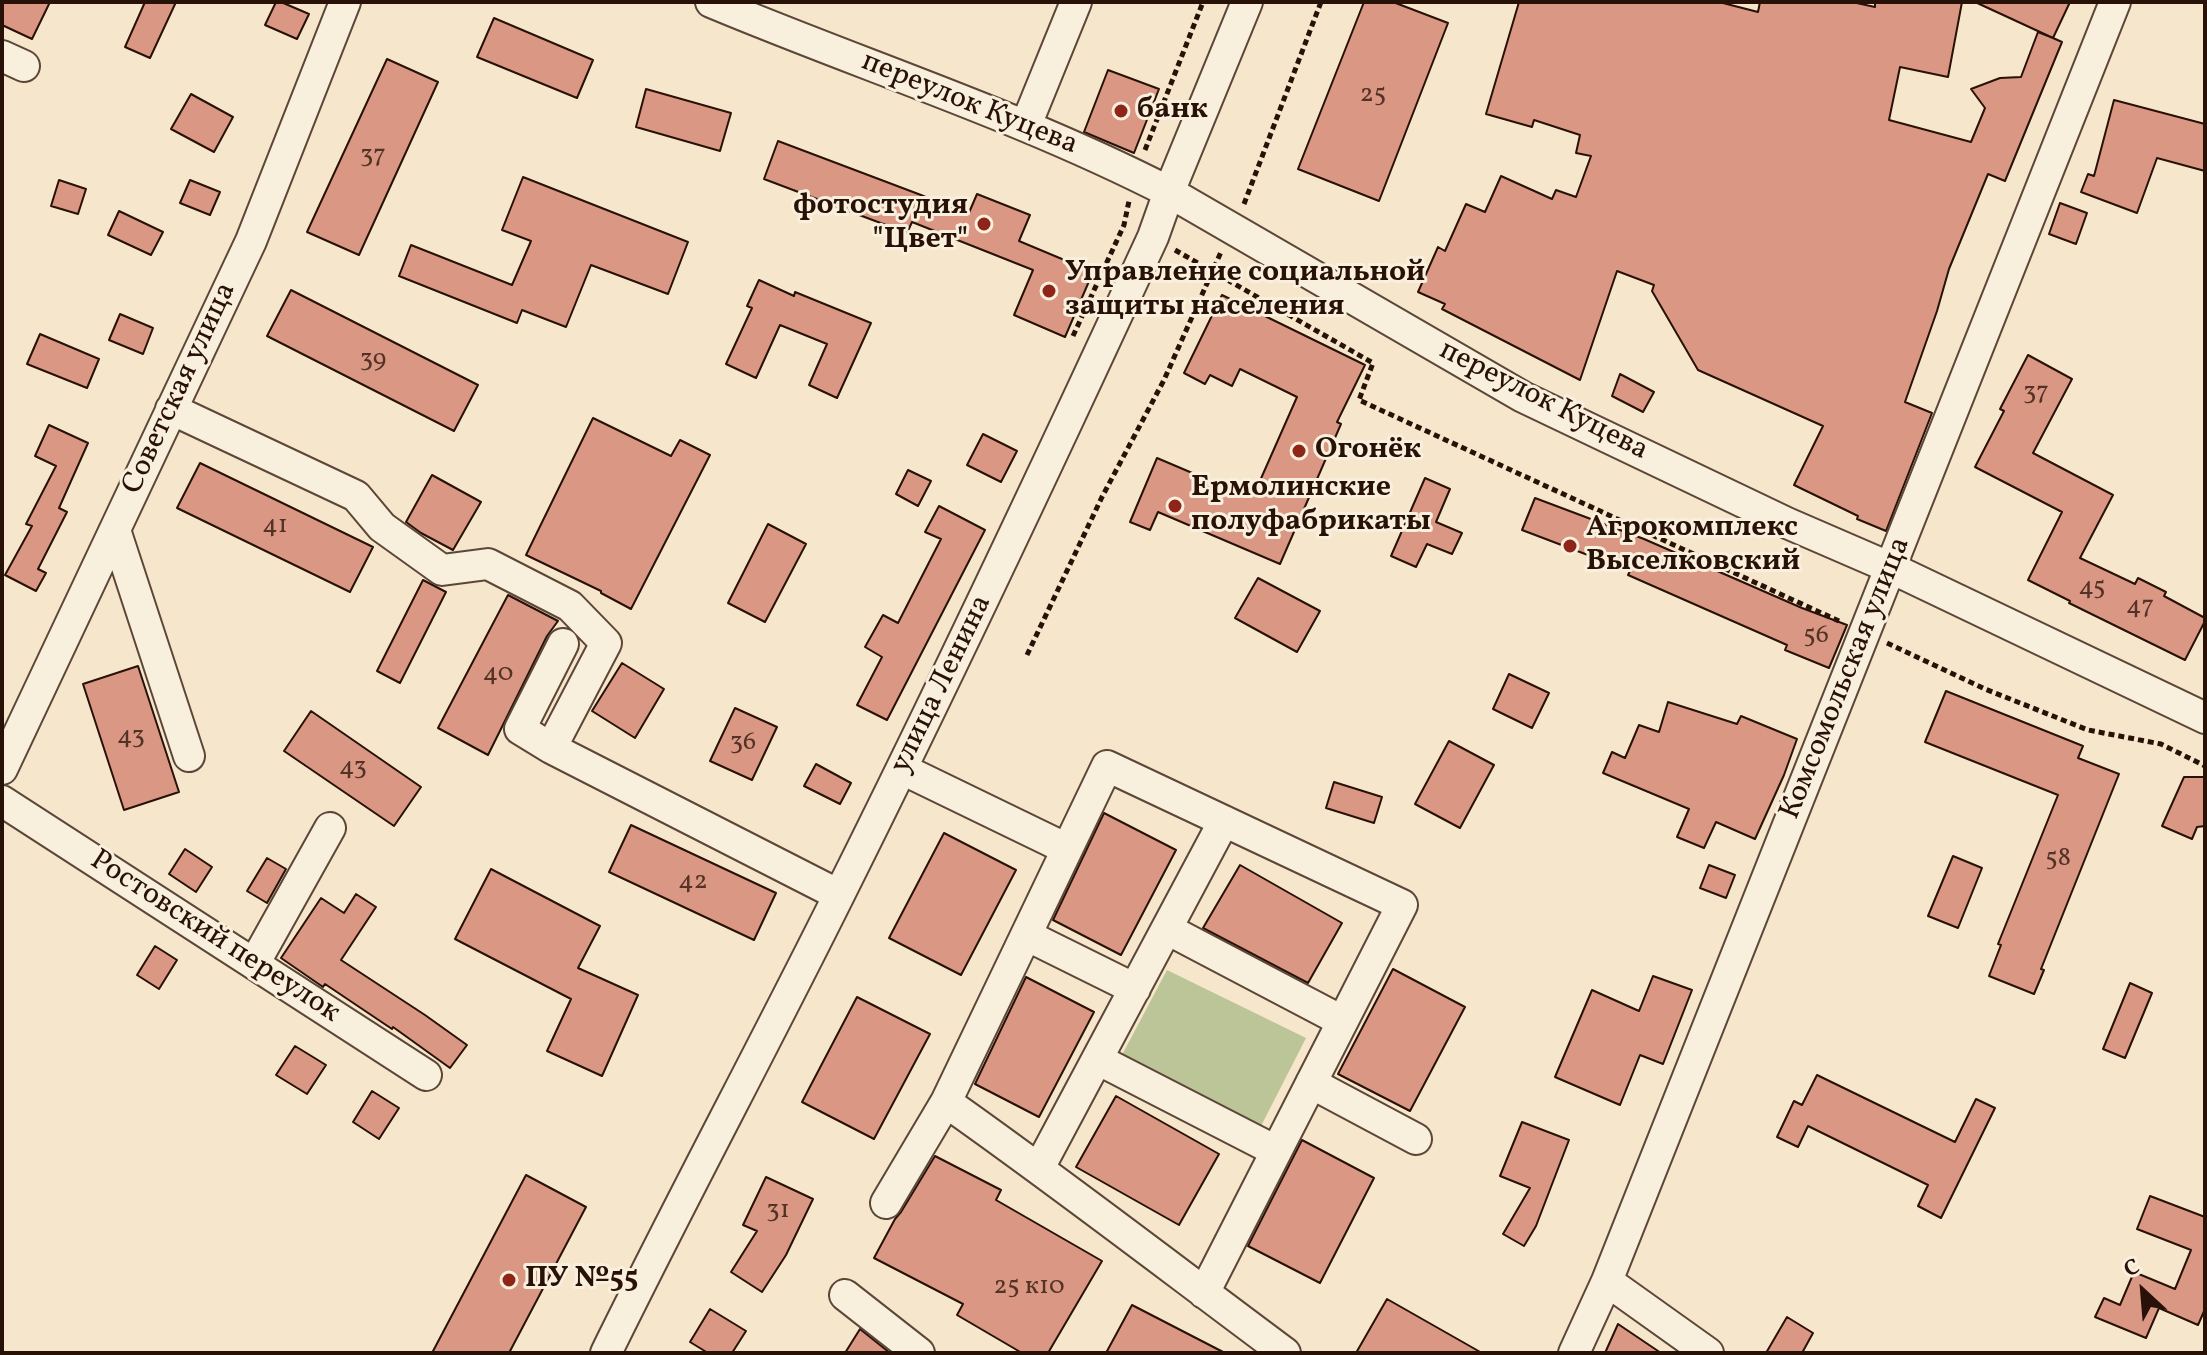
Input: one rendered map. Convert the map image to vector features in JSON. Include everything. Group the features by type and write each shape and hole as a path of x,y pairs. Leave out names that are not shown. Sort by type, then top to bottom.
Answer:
{"street":[{"name":"Советская улица","path":"2,769 251,241 345,2"},
{"path":"1026,125 1076,2"},
{"name":"улица Ленина","path":"606,1353 839,895 1016,535 1153,237 1247,2"},
{"name":"Комсомольская улица","path":"1574,1353 1607,1281 2115,2"},
{"name":"переулок Куцева","path":"716,3 1026,125 1134,174 1523,397 2205,718"},
{"path":"171,409 356,496 382,527 442,570 488,564 570,606 606,643 551,748"},
{"path":"115,530 189,756"},
{"path":"563,644 520,729 551,748 839,895"},
{"path":"886,1203 946,1102 1107,766 1402,905 1204,1293"},
{"path":"902,769 1067,849"},
{"name":"Ростовский переулок","path":"2,801 426,1075"},
{"path":"1039,1168 1224,821"},
{"path":"254,964 330,828"},
{"path":"1167,929 1342,1021"},
{"path":"1026,935 1135,989"},
{"path":"1097,1059 1276,1151"},
{"path":"1311,1083 1416,1139"},
{"path":"946,1102 1285,1353"},
{"path":"1607,1281 1708,1353"},
{"path":"845,1295 919,1353"}],"path":[{"path":"1073,337 1124,225 1134,174 1203,2"},
{"path":"1230,199 1243,205 1321,2"},
{"path":"1124,225 1153,237 1373,363 1359,400 1985,689 2088,730 2161,744 2205,766"},
{"path":"1027,655 1102,497 1164,380 1232,229"}],"green space":[{"path":"1167,970 1306,1038 1261,1126 1122,1055"}],"building":[{"path":"2,2 50,2 32,39 2,25"},
{"path":"145,2 176,2 150,58 125,47"},
{"path":"276,2 309,14 297,39 265,25"},
{"path":"1364,2 1393,2 1448,23 1379,201 1298,169"},
{"path":"1519,2 1719,2 1758,12 1760,2 1852,2 1875,7 1875,2 1962,2 1948,77 1900,67 1889,120 1971,142 1985,108 1971,89 2000,78 2021,77 2038,32 2062,42 2005,181 1988,174 1949,269 1905,402 1932,413 1886,531 1794,485 1823,426 1698,370 1652,291 1654,285 1617,271 1580,380 1442,309 1445,304 1418,292 1438,247 1445,251 1466,204 1485,212 1501,176 1552,199 1556,190 1576,197 1591,156 1576,153 1580,135 1534,120 1532,127 1486,114"},
{"path":"1975,2 2070,2 2053,38"},
{"path":"494,18 593,60 577,98 477,57"},
{"path":"387,59 438,82 359,255 307,232"},
{"name":"банк","path":"1108,70 1159,89 1134,153 1084,132"},
{"path":"646,89 731,113 720,151 636,127"},
{"path":"191,94 233,117 214,152 171,129"},
{"path":"2114,100 2205,124 2205,171 2157,158 2137,213 2081,192 2088,174 2094,176"},
{"path":"778,141 968,215 977,194 1030,215 1019,241 1093,272 1065,337 1014,315 1033,270 912,222 907,233 764,179"},
{"path":"523,177 688,242 668,294 591,265 566,327 522,310 517,323 399,276 411,245 512,285 531,241 502,230"},
{"path":"59,180 86,189 78,214 51,206"},
{"path":"190,180 220,192 210,215 180,203"},
{"path":"2060,203 2087,213 2076,244 2049,234"},
{"path":"119,211 163,232 151,255 108,235"},
{"path":"759,280 871,323 837,398 809,385 827,344 780,325 756,378 726,364 752,308 747,306"},
{"path":"291,290 478,385 454,431 267,336"},
{"path":"1222,295 1365,365 1337,422 1341,424 1280,564 1158,512 1150,530 1130,522 1157,458 1237,492 1259,483 1297,397 1240,369 1232,386 1210,375 1205,384 1184,373"},
{"path":"120,314 153,328 143,354 109,340"},
{"path":"40,334 99,359 87,388 27,364"},
{"path":"2028,355 2072,379 2033,453 2113,495 2080,558 2135,584 2138,578 2205,618 2185,660 2028,580 2062,512 1975,467"},
{"path":"1620,374 1654,392 1643,412 1612,396"},
{"path":"593,418 671,456 680,440 710,455 631,609 526,555"},
{"path":"49,425 88,443 59,508 67,512 38,569 46,573 36,591 5,575 32,526 26,524 56,466 35,456"},
{"path":"983,434 1017,451 1001,482 967,465"},
{"path":"200,463 373,547 350,592 177,508"},
{"path":"908,470 931,481 918,506 896,494"},
{"path":"432,475 481,502 453,550 406,522"},
{"path":"1425,478 1450,489 1436,522 1462,533 1452,554 1427,544 1416,567 1391,556"},
{"path":"1535,498 1644,539 1847,625 1829,668 1785,650 1787,645 1628,575 1630,571 1522,530"},
{"path":"939,506 985,530 887,720 857,705 882,657 865,647 883,615 898,623 941,539 925,532"},
{"path":"768,524 806,544 765,622 728,603"},
{"path":"1258,578 1320,611 1297,652 1235,618"},
{"path":"423,580 446,592 400,683 377,671"},
{"path":"508,595 558,621 547,636 488,755 438,728"},
{"path":"622,663 664,689 635,738 592,711"},
{"path":"138,666 179,792 124,810 83,684"},
{"path":"1509,674 1549,693 1532,728 1493,709"},
{"path":"1946,691 2083,746 2078,758 2119,774 2041,969 2044,970 2034,994 1989,976 2001,945 1998,944 2058,795 1925,742"},
{"path":"1668,702 1737,724 1741,716 1797,739 1755,839 1716,822 1704,848 1677,837 1689,809 1603,773 1612,752 1625,758 1639,725 1659,732"},
{"path":"735,708 777,727 752,780 710,761"},
{"path":"311,711 421,787 394,826 284,751"},
{"path":"1449,741 1494,765 1460,828 1415,804"},
{"path":"816,764 851,783 840,804 804,786"},
{"path":"2184,777 2205,777 2205,826 2197,827 2192,839 2162,826"},
{"path":"1334,782 1382,797 1374,823 1326,808"},
{"path":"1104,813 1176,850 1121,955 1053,920"},
{"path":"631,825 776,893 754,940 609,872"},
{"path":"944,833 1016,870 961,975 889,938"},
{"path":"185,849 212,867 196,892 169,874"},
{"path":"1953,856 1982,868 1958,928 1928,916"},
{"path":"267,858 286,869 267,903 247,891"},
{"path":"1240,865 1342,923 1308,983 1203,928"},
{"path":"1709,865 1735,875 1726,898 1700,888"},
{"path":"491,869 600,926 578,968 638,995 602,1076 547,1051 571,999 455,939"},
{"path":"356,894 376,907 341,960 467,1045 450,1068 393,1027 325,984 323,987 281,958 321,898 344,913"},
{"path":"155,946 177,960 159,989 137,975"},
{"path":"1393,969 1465,1007 1410,1111 1338,1074"},
{"path":"1653,976 1692,990 1663,1064 1640,1055 1620,1105 1555,1077 1592,990 1639,1011"},
{"path":"1026,977 1094,1012 1039,1117 975,1084"},
{"path":"2130,983 2152,993 2125,1058 2103,1049"},
{"path":"857,997 930,1034 874,1139 802,1102"},
{"path":"295,1046 326,1065 307,1094 276,1075"},
{"path":"1817,1075 1955,1142 1976,1099 1995,1108 1941,1218 1918,1206 1928,1185 1808,1126 1798,1147 1777,1137 1794,1101 1802,1105"},
{"path":"372,1091 399,1108 379,1139 353,1122"},
{"path":"1116,1096 1219,1154 1179,1225 1076,1167"},
{"path":"1522,1122 1569,1140 1536,1226 1524,1246 1503,1234 1530,1188 1500,1176"},
{"path":"1302,1140 1374,1178 1320,1283 1248,1246"},
{"path":"935,1156 1001,1190 996,1200 1102,1261 1048,1353 1022,1353 957,1315 963,1304 874,1258"},
{"name":"ПУ №55","path":"526,1175 586,1207 509,1353 432,1353"},
{"path":"766,1177 813,1199 786,1255 762,1292 731,1272 757,1231 743,1225"},
{"path":"2150,1196 2205,1217 2205,1309 2198,1325 2159,1308 2146,1338 2095,1317 2104,1298 2120,1305 2134,1272 2175,1289 2191,1250 2137,1229"},
{"path":"1387,1299 1482,1353 1356,1353"},
{"path":"1132,1305 1225,1353 1106,1353"},
{"path":"710,1309 746,1331 732,1353 708,1353 690,1342"},
{"path":"1787,1317 1813,1333 1802,1353 1766,1353"},
{"path":"1618,1324 1661,1353 1605,1353"},
{"path":"860,1329 890,1353 845,1353"}],"place":[{"name":"банк","path":"1121,111"},
{"name":"фотостудия \"Цвет\"","path":"984,224"},
{"name":"Управление социальной защиты населения","path":"1049,291"},
{"name":"Огонёк","path":"1299,451"},
{"name":"Ермолинские полуфабрикаты","path":"1175,506"},
{"name":"Агрокомплекс Выселковский","path":"1570,546"},
{"name":"ПУ №55","path":"509,1280"}]}
